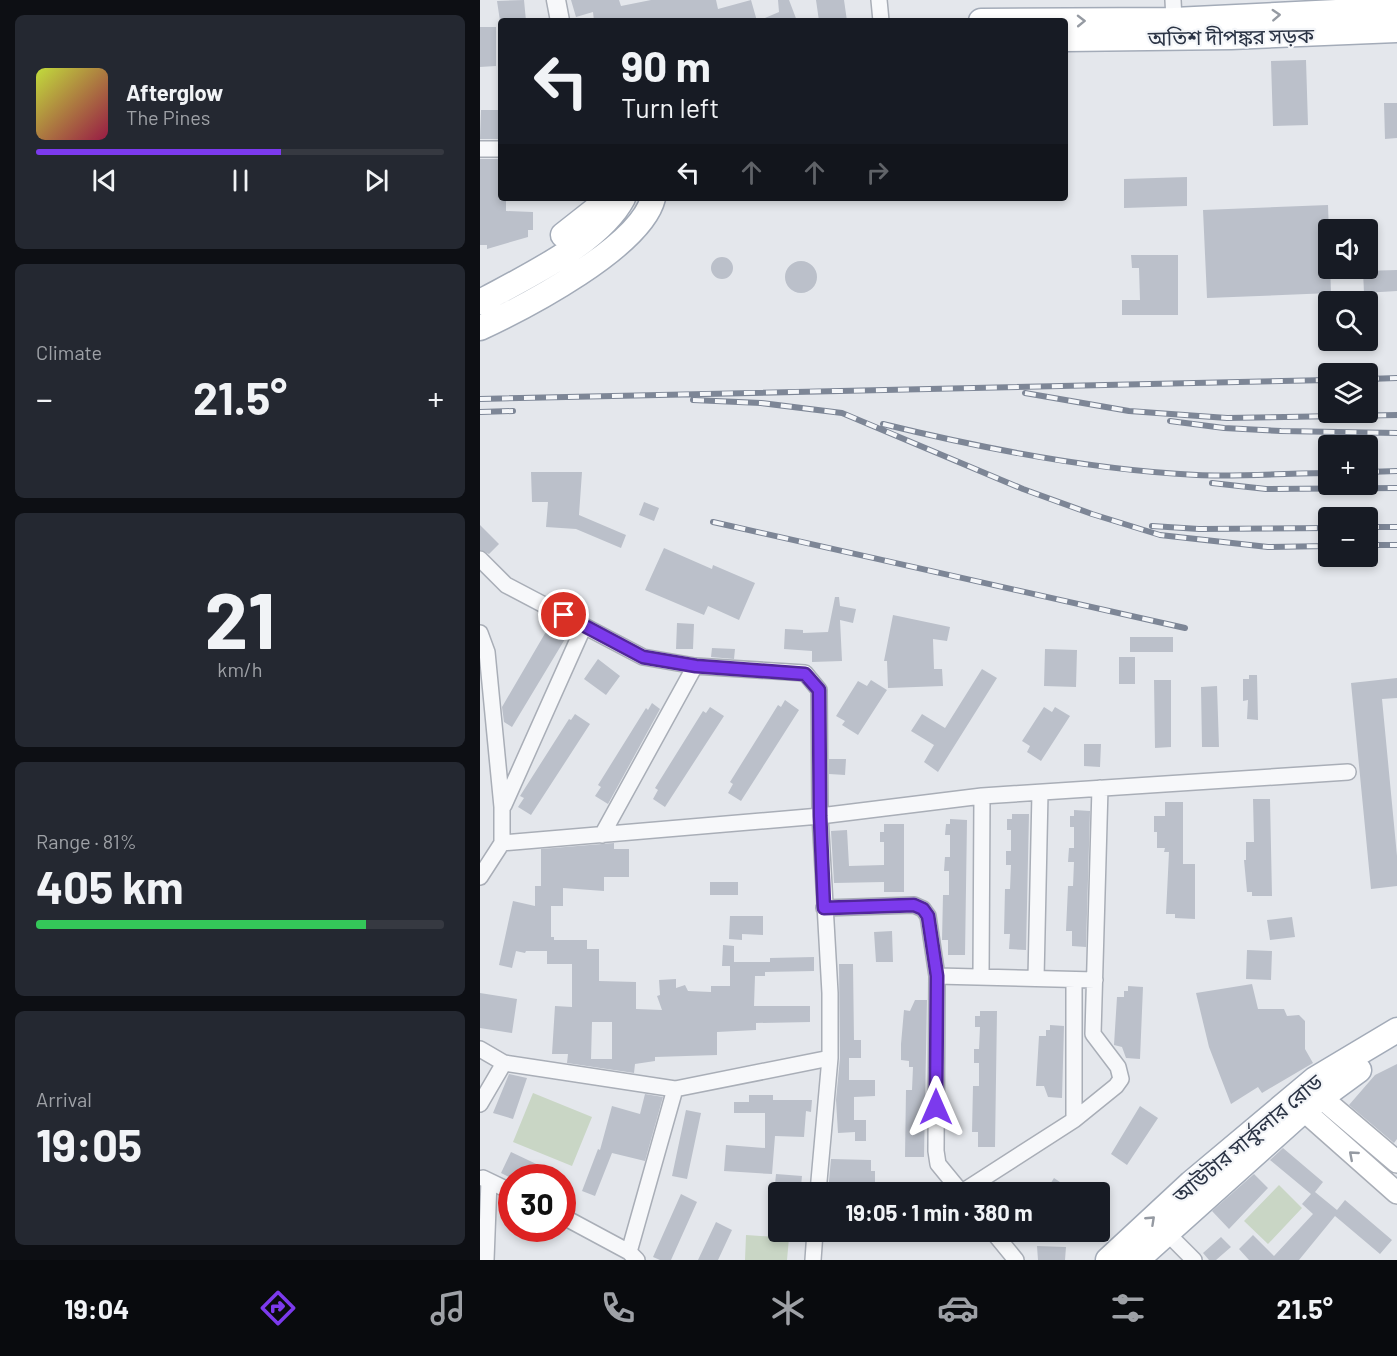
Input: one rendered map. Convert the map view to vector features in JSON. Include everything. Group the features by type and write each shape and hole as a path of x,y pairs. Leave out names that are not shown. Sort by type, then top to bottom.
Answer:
{"main road":[{"name":"অতিশ দীপঙ্কর সড়ক","path":"1034,18 1174,10 1397,9"},
{"path":"1397,9 1397,14"},
{"name":"অতিশ দীপঙ্কর সড়ক","path":"1068,39 1231,38 1397,30"},
{"path":"480,287 556,240 627,202 650,210 643,221 622,242 571,278 480,328"},
{"path":"480,302 575,245 627,202"},
{"path":"480,318 576,262 604,241 627,202"},
{"name":"আউটার সার্কুলার রোড","path":"1108,1260 1191,1183 1397,1030"},
{"name":"আউটার সার্কুলার রোড","path":"1137,1260 1305,1098 1397,1047"},
{"path":"1305,1098 1397,1162"},
{"path":"1305,1098 1397,1193"}],"street":[{"path":"556,0 559,18"},
{"path":"879,0 881,18"},
{"path":"1395,0 1397,9"},
{"path":"480,149 498,149"},
{"path":"480,559 506,585 643,657 696,666 805,674 813,680 819,690 820,816 830,993 830,1058 819,1182"},
{"path":"502,807 584,626"},
{"path":"480,633 487,652 502,807 502,843 480,877"},
{"path":"602,835 696,666"},
{"path":"502,843 820,816 982,796 1348,772"},
{"path":"977,1182 1074,1120 1116,1086 1121,1079 1118,1067 1093,1034 1100,788"},
{"path":"1036,978 1040,793"},
{"path":"981,977 982,796"},
{"path":"824,908 914,905 923,909 928,916 937,976 936,1151 938,1164 953,1182"},
{"path":"937,976 1095,980"},
{"path":"1074,980 1074,1120"},
{"path":"480,1049 504,1063 675,1089 830,1058"},
{"path":"480,1104 504,1063"},
{"path":"576,1224 633,1256 675,1089"},
{"path":"486,1260 484,1179 498,1186"},
{"path":"1167,1233 1194,1260"},
{"path":"813,1260 814,1242"},
{"path":"1001,1242 1016,1260"}],"green space":[{"path":"533,1093 592,1117 573,1164 567,1164 513,1142"},
{"path":"1279,1185 1302,1208 1268,1244 1244,1221"},
{"path":"746,1235 768,1237 768,1242 789,1242 787,1260 745,1260"}],"building":[{"path":"524,0 526,18 500,18 497,1"},
{"path":"571,0 619,0 621,6 651,0 716,0 718,9 751,0 756,18 594,18 593,12 576,17"},
{"path":"778,0 789,0 796,18 765,18 779,12"},
{"path":"816,0 844,0 847,18 819,18"},
{"path":"480,27 496,27 496,66 480,67"},
{"path":"1306,60 1308,125 1273,126 1271,61"},
{"path":"1384,103 1397,103 1397,138 1385,139"},
{"path":"481,110 498,110 498,139 480,139"},
{"path":"480,159 498,159 498,201 506,201 506,211 533,212 533,230 528,230 528,237 487,249 487,245 480,245"},
{"path":"1187,177 1187,206 1124,208 1124,179"},
{"path":"1328,205 1328,219 1318,219 1318,279 1331,279 1331,291 1207,298 1203,210"},
{"path":"1131,255 1178,255 1178,315 1122,315 1122,300 1140,300 1139,268 1132,268"},
{"path":"718,257 726,257 733,264 733,272 726,279 718,279 711,272 711,264"},
{"path":"801,261 813,265 817,277 813,289 801,293 789,289 785,277 789,265"},
{"path":"1397,270 1397,291 1364,291 1363,279 1378,279 1378,271"},
{"path":"531,472 582,472 579,515 626,535 621,548 576,529 546,527 548,502 532,502"},
{"path":"644,502 659,508 654,521 639,515"},
{"path":"480,525 499,544 489,554 480,550"},
{"path":"664,548 712,569 713,565 755,583 739,620 708,606 704,615 645,590"},
{"path":"835,597 839,597 840,606 856,609 853,623 840,620 842,661 812,662 812,651 784,649 785,629 803,630 803,633 828,632"},
{"path":"893,615 950,627 947,641 933,639 934,669 942,669 943,686 888,688 887,661 884,661"},
{"path":"677,623 694,624 693,649 676,649"},
{"path":"553,625 568,634 512,727 504,722 502,707 547,630 549,632"},
{"path":"1130,637 1173,637 1173,652 1130,652"},
{"path":"712,648 735,649 734,659 711,657"},
{"path":"1045,649 1077,650 1076,687 1044,686"},
{"path":"1119,657 1135,657 1135,684 1119,684"},
{"path":"598,659 620,676 606,695 584,679"},
{"path":"982,669 997,678 938,772 924,762 934,745 911,731 922,714 945,728"},
{"path":"1249,675 1257,675 1258,720 1247,719 1248,700 1243,701 1243,679 1249,679"},
{"path":"1397,678 1397,698 1382,699 1397,856 1397,886 1371,889 1351,683"},
{"path":"871,680 887,690 858,735 842,725 845,721 836,716 858,681 867,686"},
{"path":"1154,680 1171,680 1171,747 1155,748"},
{"path":"1217,686 1219,747 1202,747 1201,687"},
{"path":"785,700 799,710 741,801 728,793 733,784 730,782 778,705 781,707"},
{"path":"652,703 660,709 608,804 595,796 601,787 598,785 646,708 648,710"},
{"path":"710,707 724,716 665,807 653,799 658,790 655,788 703,711 706,713"},
{"path":"1044,707 1052,712 1055,707 1070,716 1041,761 1027,752 1030,746 1022,741"},
{"path":"575,714 590,724 531,815 518,807 524,798 520,796 569,719 571,720"},
{"path":"1084,744 1101,744 1100,767 1084,766"},
{"path":"829,759 846,759 845,775 829,774"},
{"path":"1253,799 1270,799 1272,896 1252,896 1252,892 1247,892 1244,860 1246,860 1246,842 1254,842"},
{"path":"1165,802 1183,802 1183,864 1195,864 1195,919 1175,918 1175,914 1166,914 1169,852 1164,852 1165,848 1157,848 1157,832 1154,832 1154,816 1165,816"},
{"path":"1074,810 1090,811 1086,947 1072,946 1072,931 1066,931 1068,886 1073,886 1074,862 1068,862 1069,848 1074,848 1074,827 1070,827 1070,816 1074,816"},
{"path":"1012,814 1029,814 1026,950 1009,949 1010,934 1004,934 1005,889 1010,889 1011,865 1006,865 1006,851 1011,851 1011,830 1007,830 1007,819 1012,819"},
{"path":"950,819 967,820 965,955 948,955 948,940 942,940 943,895 949,895 949,871 944,871 945,857 950,857 950,835 945,835 946,824 950,824"},
{"path":"884,824 904,824 904,892 884,892 884,882 834,883 831,831 847,830 849,866 884,865 884,842 880,842 880,832 884,832"},
{"path":"614,843 614,849 629,849 629,877 604,877 604,891 563,888 563,906 551,906 551,937 554,937 554,940 587,940 587,949 599,949 599,981 636,982 636,1009 662,1010 657,996 660,995 659,980 676,979 676,988 685,985 688,991 711,992 711,986 730,986 730,966 722,966 723,945 734,946 734,962 770,962 770,958 814,957 814,971 765,972 765,976 755,976 754,1006 810,1006 810,1022 756,1023 756,1030 717,1032 717,1055 655,1057 655,1061 635,1064 634,1073 567,1063 568,1054 552,1054 555,1006 572,1007 572,964 547,964 547,951 526,951 525,953 516,951 512,968 499,965 513,901 535,906 535,886 541,886 541,849","holes":["592,1022 612,1022 612,1059 591,1059"]},
{"path":"710,882 738,882 738,895 710,895"},
{"path":"730,916 763,916 763,935 742,934 742,940 729,939"},
{"path":"1292,917 1295,937 1270,940 1267,920"},
{"path":"892,931 893,962 876,962 874,932"},
{"path":"1247,950 1272,951 1271,980 1246,979"},
{"path":"839,964 853,964 854,1040 861,1040 861,1058 849,1058 849,1080 875,1080 875,1096 854,1097 854,1120 866,1120 866,1141 855,1141 855,1132 838,1133 836,1100 840,1058"},
{"path":"1252,984 1258,1009 1284,1009 1287,1016 1299,1015 1305,1021 1305,1049 1313,1063 1262,1093 1258,1087 1231,1104 1209,1047 1196,993"},
{"path":"1128,986 1143,987 1140,1059 1126,1058 1122,1047 1114,1045 1117,997 1124,997 1124,991 1128,991"},
{"path":"480,993 517,999 512,1033 480,1028"},
{"path":"915,1000 927,1000 924,1157 905,1157 906,1090 912,1090 913,1067 909,1067 909,1061 901,1060 901,1044 904,1010 910,1011"},
{"path":"980,1011 997,1011 995,1147 978,1147 978,1132 972,1132 973,1086 979,1086 979,1063 974,1063 974,1049 979,1049 980,1027 975,1027 975,1016 980,1016"},
{"path":"1050,1025 1064,1026 1062,1098 1048,1097 1044,1086 1036,1086 1039,1036 1046,1036 1046,1030 1050,1030"},
{"path":"1397,1064 1397,1139 1394,1143 1349,1105 1375,1075"},
{"path":"509,1074 527,1078 513,1119 493,1113"},
{"path":"645,1094 663,1097 645,1161 612,1153 595,1196 582,1191 598,1149 600,1150 612,1106 640,1114"},
{"path":"749,1095 773,1095 773,1100 812,1100 811,1112 806,1111 804,1137 775,1136 772,1174 724,1171 726,1145 765,1148 765,1113 734,1113 734,1102 749,1102"},
{"path":"1140,1106 1158,1118 1127,1165 1111,1154"},
{"path":"686,1110 701,1113 687,1179 672,1176"},
{"path":"1283,1148 1323,1182 1315,1192 1337,1210 1345,1200 1392,1240 1380,1254 1335,1216 1299,1260 1249,1260 1239,1249 1253,1235 1274,1256 1313,1214 1302,1204 1311,1194 1270,1160"},
{"path":"511,1152 536,1164 505,1164"},
{"path":"831,1159 871,1160 871,1171 875,1171 875,1182 829,1182"},
{"path":"776,1174 802,1176 801,1182 775,1182"},
{"path":"1254,1174 1268,1188 1229,1229 1212,1211"},
{"path":"681,1194 697,1202 671,1260 660,1260 653,1257"},
{"path":"716,1222 732,1230 718,1260 698,1260"},
{"path":"1221,1237 1231,1247 1216,1260 1209,1260 1203,1253"},
{"path":"1037,1246 1066,1247 1065,1260 1038,1260"}],"railway":[{"path":"1378,379 1397,378"},
{"path":"480,399 1318,380"},
{"path":"1025,393 1129,411 1227,418 1397,415"},
{"path":"693,400 761,403 842,413 1023,489 1160,535 1268,547 1318,546"},
{"path":"480,412 513,411"},
{"path":"1170,421 1224,428 1397,433"},
{"path":"883,424 999,450 1118,468 1214,475 1318,473"},
{"path":"1378,472 1397,471"},
{"path":"1212,483 1266,489 1397,488"},
{"path":"713,522 1185,628"},
{"path":"1152,526 1199,529 1318,528"},
{"path":"1378,527 1397,527"},
{"path":"1378,545 1397,545"}],"route":[{"path":"564,615 643,657 696,666 805,674 813,680 819,690 820,816 824,908 914,905 923,909 928,916 937,976 936,1107"}]}
